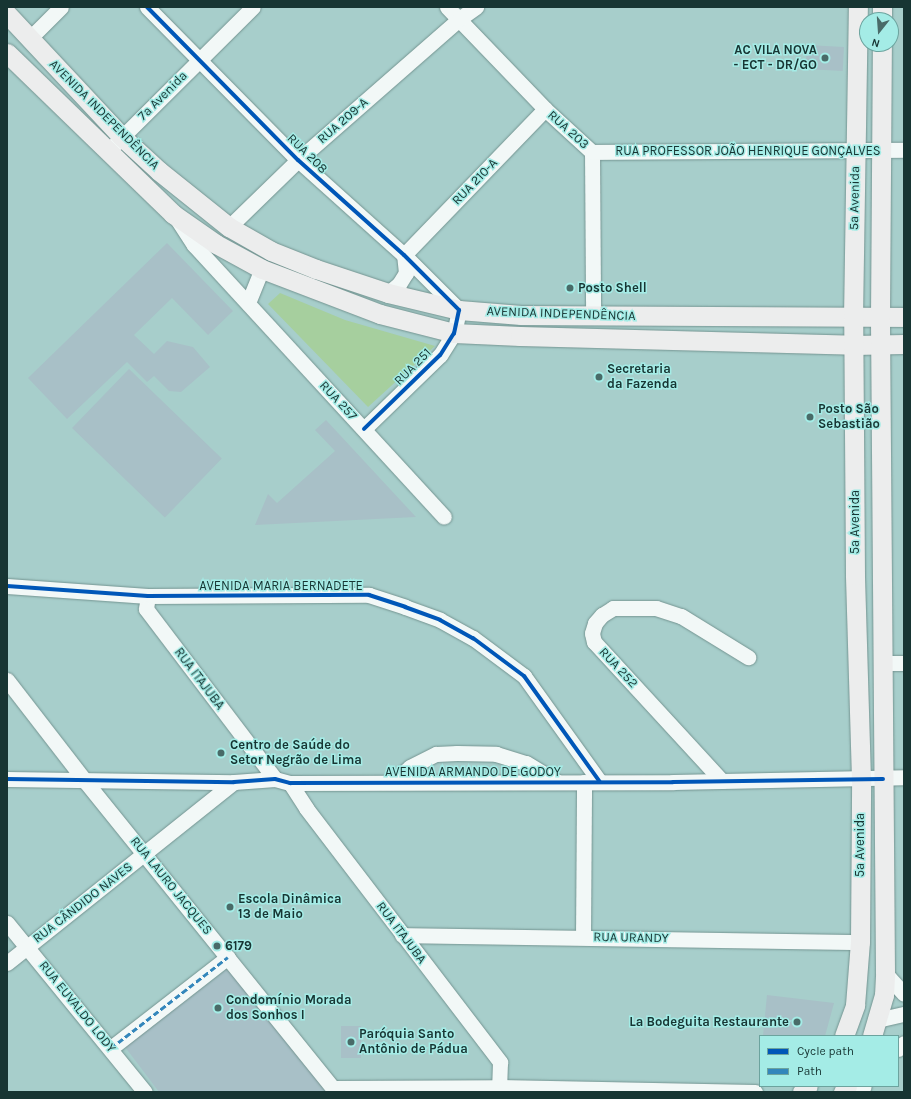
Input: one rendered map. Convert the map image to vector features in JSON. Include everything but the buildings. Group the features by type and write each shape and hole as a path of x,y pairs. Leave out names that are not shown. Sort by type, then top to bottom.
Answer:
{"main road":[{"name":"5ª Avenida","path":"844,1035 856,1005 860,942 861,779 855,575 853,318 858,7"},
{"name":"AVENIDA INDEPENDÊNCIA","path":"7,14 122,137 159,171 229,227 271,251 388,293 459,310 521,315 853,318 904,317"},
{"path":"8,56 29,39"},
{"name":"5ª Avenida","path":"874,1028 884,995 885,973 880,344 882,52"},
{"name":"AVENIDA INDEPENDÊNCIA","path":"8,56 143,187 173,214 216,244 262,269 380,314 454,333 854,345 904,344"},
{"path":"143,187 159,171"},
{"path":"844,1035 874,1028"}],"street":[{"path":"29,39 61,7"},
{"name":"RUA 208","path":"147,7 201,59 298,160 404,255 459,310"},
{"name":"7ª Avenida","path":"107,152 253,7"},
{"name":"RUA 203","path":"448,7 545,109 592,152 593,315"},
{"name":"RUA 209-A","path":"229,227 298,160 459,19 476,7"},
{"name":"RUA 210-A","path":"404,255 545,109"},
{"name":"RUA PROFESSOR JOÃO HENRIQUE GONÇALVES","path":"592,152 904,150"},
{"name":"RUA 257","path":"173,214 194,245 444,517"},
{"path":"388,293 399,284 406,273 404,255"},
{"path":"248,303 262,269"},
{"name":"RUA 251","path":"364,429 440,356 454,333 459,310"},
{"name":"AVENIDA MARIA BERNADETE","path":"7,586 148,596 369,596 440,620 472,638 524,676 600,782"},
{"name":"RUA ITAJUBA","path":"148,596 146,609 275,779"},
{"name":"RUA 252","path":"722,781 594,642 592,633 599,619 614,608 656,608 681,616 748,657"},
{"path":"882,663 904,664"},
{"name":"RUA LAURO JACQUES","path":"7,680 85,781 146,854 334,1090"},
{"path":"394,781 410,767 436,754 457,753 496,754 526,763 558,782"},
{"name":"AVENIDA ARMANDO DE GODOY","path":"7,779 234,782 275,779 290,783 394,781 722,781 904,777"},
{"name":"RUA CÂNDIDO NAVES","path":"7,963 146,854 234,782"},
{"path":"583,937 584,782"},
{"name":"RUA ITAJUBA","path":"290,783 306,808 500,1062 499,1087"},
{"name":"RUA EUVALDO LODY","path":"7,923 111,1048 145,1092"},
{"name":"RUA URANDY","path":"402,935 860,942"},
{"path":"111,1048 228,957"},
{"path":"885,973 904,994"},
{"path":"874,1028 904,1014"},
{"path":"334,1090 499,1087 755,1092"}],"green space":[{"path":"280,293 345,320 435,346 368,407 268,304"}],"marked path":[{"path":"111,1048 228,957"}],"cycle path":[{"path":"147,7 298,160 404,255 459,310 454,333 440,355 364,429"},
{"path":"7,586 148,596 369,595 440,620 473,638 524,676 600,782"},
{"path":"7,779 234,782 275,779 290,783 673,782 883,779"}],"place":[{"name":"AC VILA NOVA - ECT - DR/GO","path":"825,58"},
{"name":"Posto Shell","path":"570,288"},
{"name":"Secretaria da Fazenda","path":"599,377"},
{"name":"Posto São Sebastião","path":"810,417"},
{"name":"Centro de Saúde do Setor Negrão de Lima","path":"221,753"},
{"name":"Escola Dinâmica 13 de Maio","path":"230,907"},
{"name":"6179","path":"217,946"},
{"name":"Condomínio Morada dos Sonhos I","path":"218,1008"},
{"name":"La Bodeguita Restaurante","path":"797,1022"},
{"name":"Paróquia Santo Antônio de Pádua","path":"351,1042"}]}
